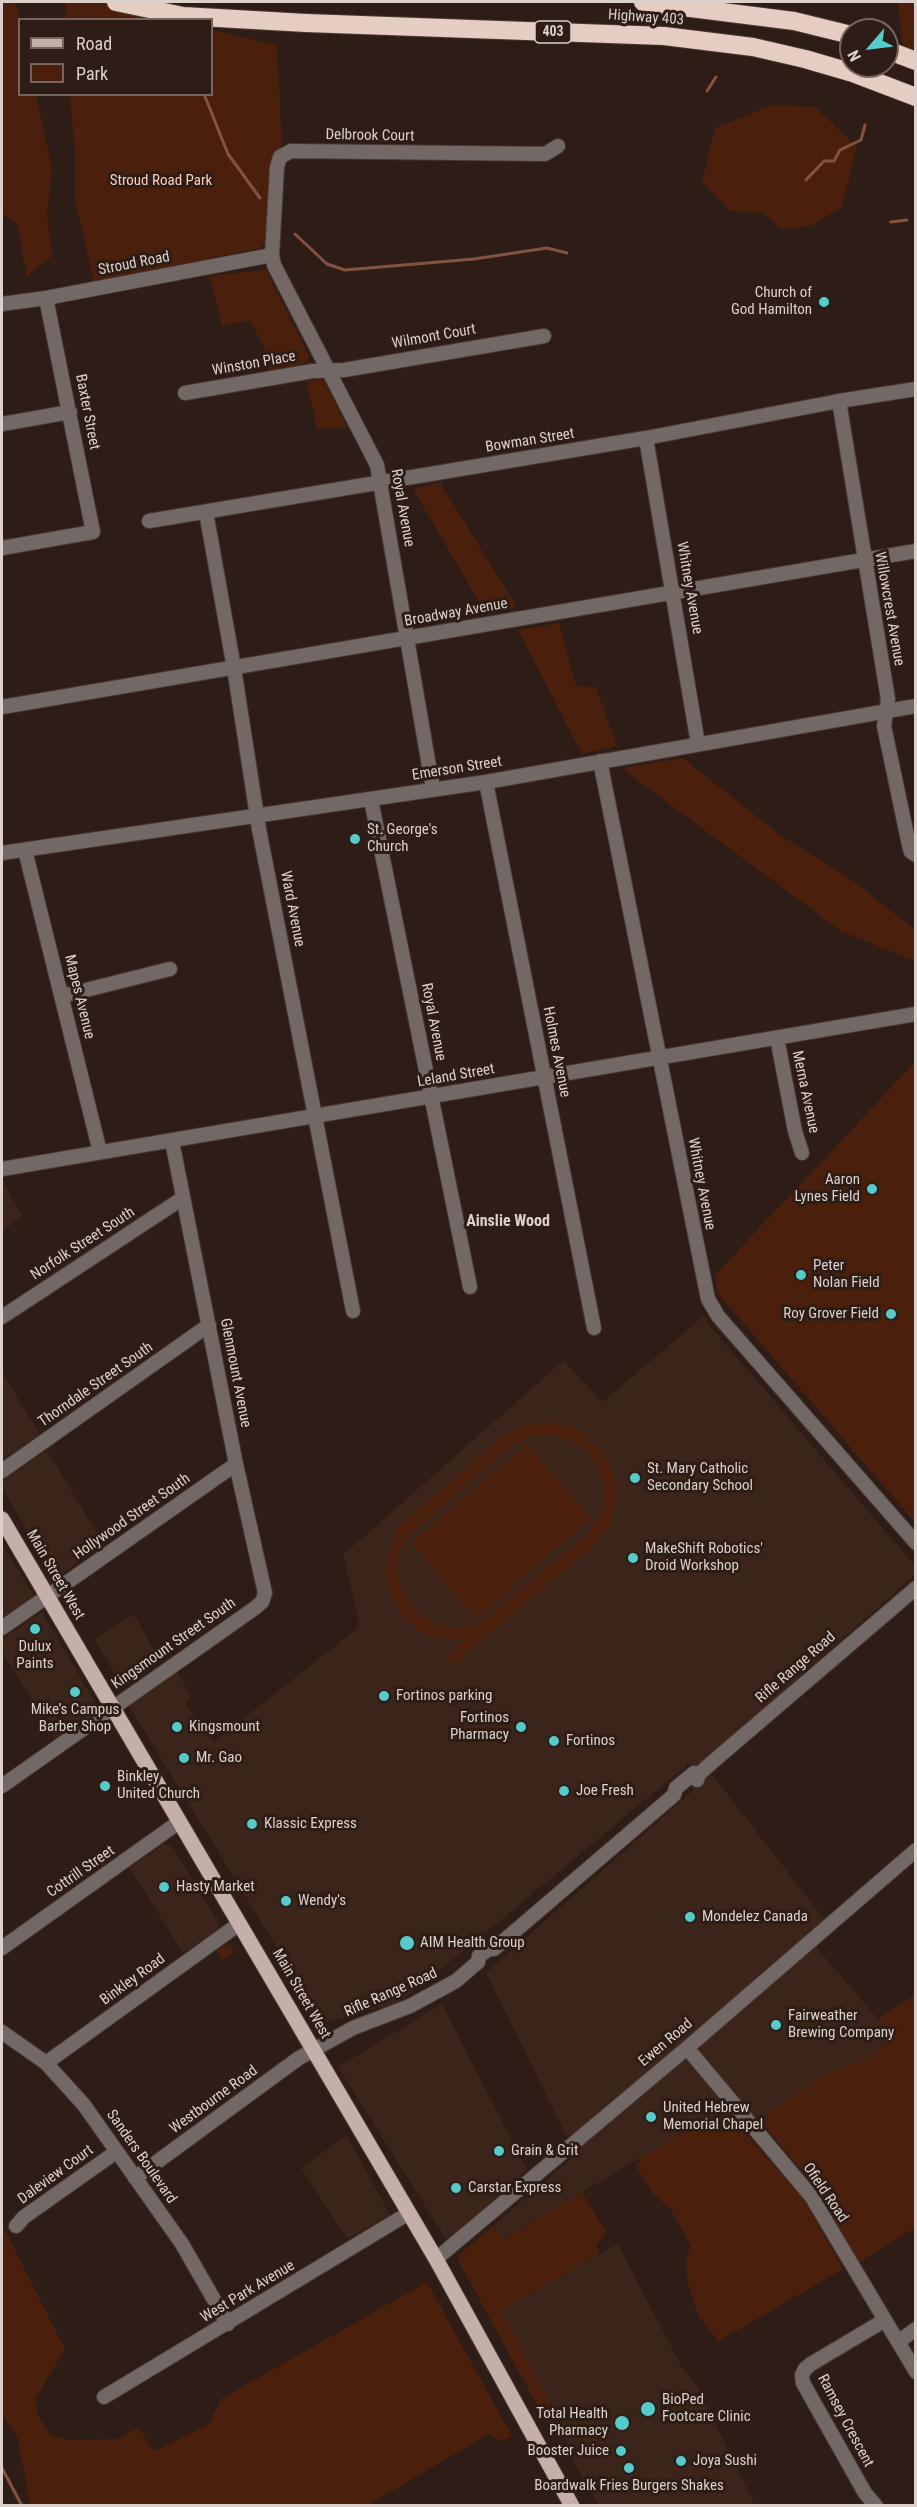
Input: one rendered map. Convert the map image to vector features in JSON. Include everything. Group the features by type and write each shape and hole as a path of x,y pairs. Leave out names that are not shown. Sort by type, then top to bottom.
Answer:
{"highway":[{"name":"Highway 403","path":"117,2 183,16 306,23 664,36 753,47 805,59 853,73 915,96"},
{"name":"Highway 403","path":"643,2 794,21 839,32"},
{"path":"899,55 915,61"}],"main road":[{"name":"Main Street West","path":"2,1519 436,2259 572,2505"},
{"name":"Main Street West","path":"565,2489 579,2505"}],"street":[{"name":"Delbrook Court","path":"272,255 277,167 280,157 291,151 545,154 558,147"},
{"name":"Stroud Road","path":"2,304 46,298 272,255"},
{"name":"Royal Avenue","path":"272,255 274,265 377,465 433,789"},
{"name":"Baxter Street","path":"2,548 93,532 46,298"},
{"name":"Wilmont Court","path":"329,370 344,370 544,336"},
{"name":"Winston Place","path":"185,393 329,370"},
{"name":"Bowman Street","path":"149,521 646,438 839,401 915,389"},
{"name":"Willowcrest Avenue","path":"839,401 888,699 884,726 909,845 911,852 915,855"},
{"path":"2,424 70,412"},
{"name":"Whitney Avenue","path":"646,438 698,744"},
{"name":"Ward Avenue","path":"206,512 258,816 353,1311"},
{"name":"Broadway Avenue","path":"2,707 915,551"},
{"name":"Emerson Street","path":"2,853 486,782 915,706"},
{"name":"Whitney Avenue","path":"600,761 708,1299 718,1316 915,1543"},
{"name":"Holmes Avenue","path":"486,782 594,1328"},
{"name":"Royal Avenue","path":"371,800 470,1287"},
{"name":"Mapes Avenue","path":"25,850 100,1152"},
{"path":"62,996 170,969"},
{"name":"Leland Street","path":"2,1169 915,1014"},
{"name":"Merna Avenue","path":"777,1038 795,1131 802,1153"},
{"name":"Glenmount Avenue","path":"172,1141 236,1464 265,1593 262,1602 255,1608"},
{"name":"Norfolk Street South","path":"2,1317 183,1198"},
{"name":"Thorndale Street South","path":"2,1471 209,1325"},
{"name":"Hollywood Street South","path":"2,1628 236,1464"},
{"name":"Rifle Range Road","path":"313,2050 353,2028 434,1994 456,1981 478,1962 479,1956 489,1949 494,1949 674,1795 676,1788 694,1773 699,1774 915,1588"},
{"name":"Kingsmount Street South","path":"2,1786 255,1608"},
{"name":"Cottrill Street","path":"2,1948 179,1822"},
{"name":"Ewen Road","path":"436,2259 687,2048 915,1850"},
{"name":"Binkley Road","path":"46,2063 239,1924"},
{"name":"Sanders Boulevard","path":"2,2032 46,2063 84,2105 182,2244 228,2324"},
{"name":"Ofield Road","path":"687,2048 812,2196 915,2372"},
{"name":"Westbourne Road","path":"135,2178 313,2050"},
{"name":"Daleview Court","path":"16,2226 24,2217 116,2152"},
{"name":"West Park Avenue","path":"104,2397 409,2213"},
{"name":"Ramsey Crescent","path":"876,2505 865,2493 803,2383 802,2375 805,2369 812,2364 885,2320"},
{"path":"898,2343 915,2329"}],"shaded area":[{"path":"2,1182 22,1216 2,1232"},
{"path":"704,1316 915,1566 915,1575 694,1769 688,1764 398,2003 323,2023 129,1706 177,1673 192,1696 185,1703 214,1742 360,1626 343,1555 564,1360 602,1402"},
{"path":"2,1372 40,1434 2,1459"},
{"path":"47,1450 104,1545 55,1579 2,1488 2,1481"},
{"path":"2,1543 35,1598 2,1622"},
{"path":"42,1612 99,1709 55,1738 2,1652 2,1639"},
{"path":"134,1614 158,1657 126,1679 122,1673 116,1676 94,1639"},
{"path":"712,1774 824,1919 805,1934 894,2041 865,2060 824,2074 760,2120 723,2109 501,2240 494,2225 579,2152 566,2135 486,1973"},
{"path":"163,1844 172,1846 219,1924 218,1930 183,1953 130,1868"},
{"path":"442,2004 527,2170 447,2241 338,2067"},
{"path":"347,2135 390,2215 347,2239 301,2168"},
{"path":"618,2244 680,2364 698,2388 755,2505 599,2505 574,2463 562,2427 501,2310"}],"green space":[{"path":"2,2 16,2 20,18 18,96 36,96 52,169 47,215 52,256 27,276 17,224 2,214"},
{"path":"66,2 113,3 162,18 66,18"},
{"path":"898,2 915,2 915,52 903,48"},
{"name":"Stroud Road Park","path":"213,30 277,45 282,142 265,242 261,248 94,282 75,200 75,153 70,96 213,96"},
{"path":"773,105 815,107 857,147 842,207 813,225 782,229 760,212 731,211 702,182 715,128"},
{"path":"266,270 309,356 306,363 268,370 263,344 250,321 222,325 210,276"},
{"path":"320,379 324,381 347,427 317,429 307,381"},
{"path":"440,483 517,607 485,612 413,489"},
{"path":"559,623 576,686 596,687 617,746 582,754 518,630"},
{"path":"683,758 780,835 852,880 915,930 915,961 841,931 621,768"},
{"path":"915,1062 915,1522 726,1303 718,1293 715,1275"},
{"path":"550,1422 574,1427 590,1438 608,1459 615,1481 616,1505 609,1526 593,1546 453,1665 446,1657 466,1639 441,1639 419,1630 401,1615 389,1594 385,1571 390,1548 400,1526 502,1437 527,1425","holes":["550,1435 569,1439 585,1449 597,1465 603,1482 604,1502 597,1521 584,1537 481,1622 461,1628 444,1626 426,1619 411,1607 402,1590 398,1571 399,1552 410,1534 509,1448 531,1437"]},
{"path":"527,1444 591,1518 476,1619 411,1542"},
{"path":"226,1944 231,1946 234,1952 223,1960 217,1950"},
{"path":"915,1995 915,2228 859,2262 814,2185 760,2120 824,2074 865,2060 893,2041 878,2019"},
{"path":"723,2109 802,2197 843,2269 719,2341 698,2316 687,2279 686,2258 691,2246 671,2210 653,2193 635,2165 641,2161 639,2158"},
{"path":"582,2192 606,2232 596,2246 600,2254 501,2310 562,2427 551,2431 458,2260 459,2255 494,2225 502,2240"},
{"path":"2,2225 65,2349 35,2399 37,2414 50,2434 67,2440 117,2439 139,2428 154,2451 209,2424 221,2399 427,2282 512,2436 502,2441 489,2434 368,2505 30,2505 18,2438 2,2415"}],"waterway":[{"path":"707,91 716,77"},
{"path":"205,96 228,154 260,198"},
{"path":"806,180 824,161 834,161 840,150 861,140 865,125"},
{"path":"891,222 907,220"},
{"path":"295,234 327,264 345,270 474,259 547,248 567,253"},
{"path":"2,2468 22,2506"}],"place":[{"name":"Church of God Hamilton","path":"824,302"},
{"name":"St. George's Church","path":"355,839"},
{"name":"Aaron Lynes Field","path":"872,1189"},
{"name":"Peter Nolan Field","path":"801,1275"},
{"name":"Roy Grover Field","path":"891,1314"},
{"name":"St. Mary Catholic Secondary School","path":"635,1478"},
{"name":"MakeShift Robotics' Droid Workshop","path":"633,1558"},
{"name":"Dulux Paints","path":"35,1629"},
{"name":"Mike’s Campus Barber Shop","path":"75,1692"},
{"name":"Fortinos parking","path":"384,1696"},
{"name":"Kingsmount","path":"177,1727"},
{"name":"Fortinos Pharmacy","path":"521,1727"},
{"name":"Fortinos","path":"554,1741"},
{"name":"Mr. Gao","path":"184,1758"},
{"name":"Binkley United Church","path":"105,1786"},
{"name":"Joe Fresh","path":"564,1791"},
{"name":"Klassic Express","path":"252,1824"},
{"name":"Hasty Market","path":"164,1887"},
{"name":"Wendy's","path":"286,1901"},
{"name":"Mondelez Canada","path":"690,1917"},
{"name":"AIM Health Group","path":"407,1943"},
{"name":"Fairweather Brewing Company","path":"776,2025"},
{"name":"United Hebrew Memorial Chapel","path":"651,2117"},
{"name":"Grain & Grit","path":"499,2151"},
{"name":"Carstar Express","path":"456,2188"},
{"name":"BioPed Footcare Clinic","path":"648,2409"},
{"name":"Total Health Pharmacy","path":"622,2423"},
{"name":"Booster Juice","path":"621,2451"},
{"name":"Joya Sushi","path":"681,2461"},
{"name":"Boardwalk Fries Burgers Shakes","path":"629,2468"}],"district":[{"name":"Ainslie Wood","path":"508,1222"}]}
